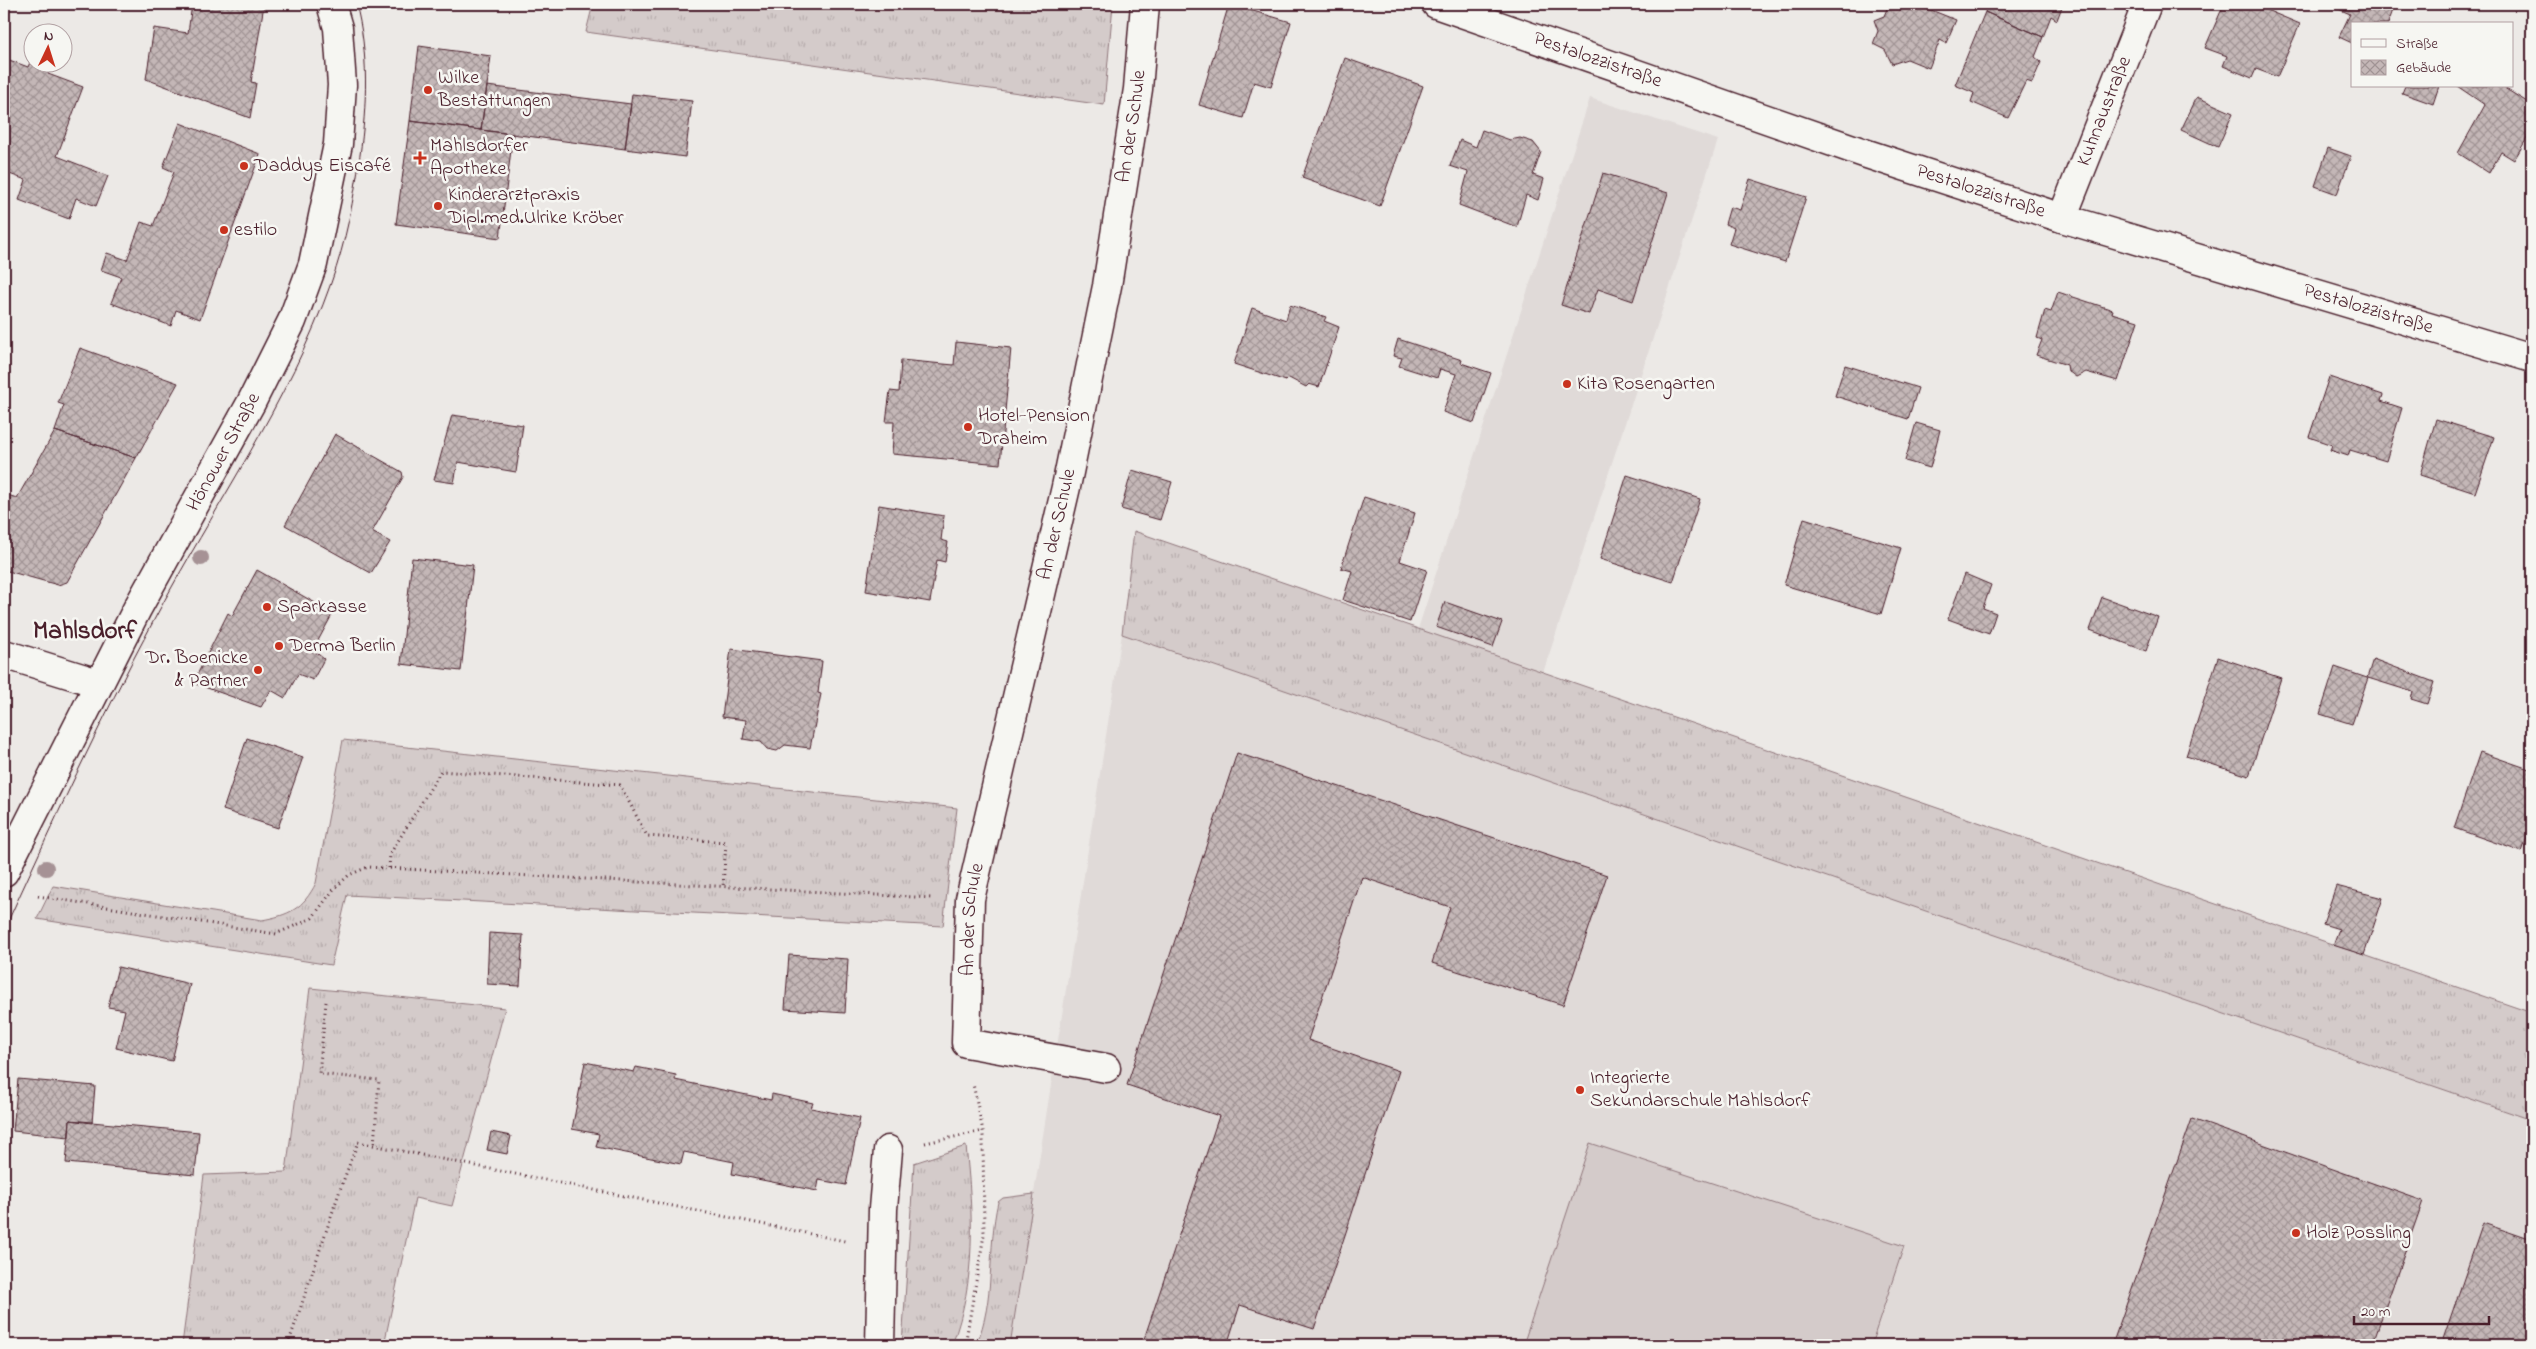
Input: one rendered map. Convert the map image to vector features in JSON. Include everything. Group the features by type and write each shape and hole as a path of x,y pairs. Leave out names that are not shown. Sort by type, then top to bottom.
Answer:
{"street":[{"name":"Hönower Straße","path":"4,872 98,683 251,403 292,321 313,264 338,144 342,85 338,28 331,4"},
{"name":"An der Schule","path":"966,1043 970,898 1066,488 1107,286 1138,89 1145,4"},
{"name":"Pestalozzistraße","path":"1436,4 1845,146 2062,218 2532,358"},
{"name":"Kuhnaustraße","path":"2062,218 2147,4"},
{"path":"4,654 98,683"},
{"path":"966,1043 1106,1068"},
{"path":"880,1345 882,1248 888,1150"}],"path":[{"path":"390,868 390,854 441,771 620,785 647,836 726,842 723,886"},
{"path":"38,896 276,934 312,918 334,889 349,875 368,867 970,898"},
{"path":"326,1002 319,1074 379,1080 374,1145"},
{"path":"965,1345 984,1235 983,1131 966,1043"},
{"path":"888,1150 983,1131"},
{"path":"288,1345 358,1142 882,1248"}],"shaded area":[{"name":"Kita Rosengarten","path":"1590,98 1718,140 1543,673 1418,629"},
{"name":"Integrierte Sekundarschule Mahlsdorf","path":"1122,634 2532,1120 2532,1345 1010,1345"}],"green space":[{"path":"593,4 1113,4 1104,105 586,32"},
{"path":"1134,531 2532,1013 2532,1120 1122,634"},
{"path":"343,740 957,808 943,926 347,895 331,965 37,919 53,886 262,920 288,913 306,899 316,883"},
{"path":"310,988 505,1008 452,1206 415,1198 384,1345 182,1345 204,1175 286,1172"},
{"path":"1590,1143 1904,1246 1871,1345 1523,1345"},
{"path":"966,1146 971,1247 966,1295 952,1345 902,1345 914,1163"},
{"path":"1034,1194 1010,1345 976,1345 982,1328 989,1292 998,1202 1003,1198"}],"building":[{"path":"192,4 264,5 251,82 256,83 250,118 146,79 154,28 188,33"},
{"path":"1229,4 1291,22 1271,87 1254,82 1243,118 1199,105"},
{"path":"1889,4 1916,4 1956,20 1946,43 1940,40 1929,68 1907,59 1892,64 1885,50 1873,44 1878,31 1874,20 1884,16"},
{"path":"1988,4 2063,4 2057,20 2051,16 2043,37 1985,12"},
{"path":"2224,4 2252,4 2300,24 2277,77 2256,69 2252,78 2223,66 2227,56 2205,48"},
{"path":"2327,4 2378,4 2393,10 2389,22 2351,22 2351,43 2339,37 2350,14"},
{"path":"1985,12 2043,37 2035,57 2041,62 2032,83 2026,81 2008,118 1971,102 1974,93 1955,85"},
{"path":"419,46 491,56 481,130 410,121"},
{"path":"4,58 22,65 22,72 49,72 48,74 83,87 57,156 108,176 96,206 76,198 69,219 19,200 26,180 4,172"},
{"path":"1345,58 1423,86 1380,206 1302,178"},
{"path":"487,86 631,104 625,149 481,130"},
{"path":"2404,88 2438,88 2433,104 2402,93"},
{"path":"2460,88 2504,88 2532,105 2532,136 2529,135 2514,160 2501,152 2489,173 2458,153 2485,105"},
{"path":"632,94 692,101 685,157 625,149"},
{"path":"2197,97 2233,113 2218,147 2181,130"},
{"path":"410,121 513,134 500,238 396,224"},
{"path":"180,123 260,154 200,319 176,310 171,326 111,303 121,277 101,270 107,253 127,260 141,222 153,226 174,172 163,167"},
{"path":"1482,130 1510,140 1520,138 1533,142 1541,152 1533,175 1544,179 1538,200 1526,195 1517,227 1459,205 1468,172 1450,166 1460,140 1476,147"},
{"path":"2328,148 2351,156 2337,194 2315,186"},
{"path":"1603,173 1668,193 1633,301 1598,289 1589,314 1561,305"},
{"path":"1750,179 1806,197 1785,262 1729,244 1734,228 1725,224 1730,207 1740,210"},
{"path":"2058,292 2113,310 2112,313 2138,321 2118,381 2086,372 2076,377 2068,371 2067,365 2036,355 2042,340 2037,338 2045,310 2051,312"},
{"path":"1290,305 1326,317 1324,321 1339,327 1319,387 1309,384 1306,387 1289,378 1286,381 1234,364 1252,308 1286,320"},
{"path":"1398,339 1462,360 1461,363 1491,373 1474,423 1443,412 1456,374 1440,369 1437,378 1399,366 1402,358 1393,356"},
{"path":"956,342 1011,348 1000,464 892,454 894,422 886,422 890,391 899,392 901,360 954,365"},
{"path":"80,348 178,383 136,458 55,431 64,405 58,403"},
{"path":"1845,365 1918,388 1908,419 1835,396"},
{"path":"2329,377 2383,395 2381,401 2402,408 2386,461 2350,450 2348,456 2330,450 2332,445 2309,437"},
{"path":"452,415 523,425 516,472 458,462 454,483 434,480"},
{"path":"2436,419 2494,437 2475,493 2420,475"},
{"path":"1916,423 1940,430 1930,468 1905,461"},
{"path":"55,431 136,458 67,582 58,585 4,570 4,494 17,498"},
{"path":"335,434 402,472 403,477 372,532 390,542 371,573 285,525"},
{"path":"1132,470 1172,482 1160,520 1121,509"},
{"path":"1627,475 1700,499 1673,582 1600,559"},
{"path":"1364,497 1415,513 1400,561 1427,570 1410,622 1343,600 1352,571 1341,568"},
{"path":"879,505 944,516 941,540 948,542 945,562 937,560 930,602 866,591"},
{"path":"1804,518 1901,548 1881,614 1784,585"},
{"path":"412,558 473,565 461,671 401,664"},
{"path":"257,570 333,613 313,650 324,659 313,680 298,674 285,698 271,690 261,707 193,683 228,613 232,616"},
{"path":"1965,574 1991,585 1983,608 1996,613 1989,634 1948,619"},
{"path":"2102,597 2158,617 2146,651 2090,630"},
{"path":"1445,602 1502,622 1493,647 1436,627"},
{"path":"731,649 822,661 818,693 821,694 810,748 785,745 777,751 767,749 761,742 743,739 746,720 722,717"},
{"path":"2218,657 2281,678 2249,776 2186,756"},
{"path":"2373,659 2434,682 2427,704 2411,699 2413,692 2368,678 2352,724 2320,714 2335,667 2367,678"},
{"path":"247,738 303,757 278,828 223,810"},
{"path":"2480,752 2532,770 2532,823 2522,852 2454,828"},
{"path":"1237,753 1607,875 1563,1005 1432,963 1450,907 1362,877 1308,1040 1399,1071 1314,1329 1240,1305 1227,1345 1142,1345 1219,1116 1127,1085"},
{"path":"2336,886 2383,898 2364,955 2333,945 2339,929 2323,924"},
{"path":"489,933 523,935 520,986 487,984"},
{"path":"789,955 848,959 845,1013 785,1009"},
{"path":"118,967 190,984 172,1061 116,1048 125,1010 108,1007"},
{"path":"585,1062 634,1072 636,1067 676,1075 675,1080 771,1100 772,1094 813,1103 811,1108 860,1118 846,1185 819,1180 817,1191 732,1174 734,1162 684,1152 681,1164 596,1147 599,1134 572,1129"},
{"path":"18,1079 95,1086 92,1123 70,1120 69,1137 13,1131"},
{"path":"2192,1119 2423,1201 2372,1345 2112,1345"},
{"path":"70,1120 199,1132 195,1175 66,1163"},
{"path":"491,1132 511,1136 507,1154 487,1150"},
{"path":"2483,1223 2532,1240 2532,1345 2441,1345"}],"tram line":[{"path":"4,930 95,735 154,620 249,454 294,370 314,327 331,283 341,252 352,204 364,117 365,60 356,4"}],"place":[{"name":"Wilke Bestattungen","path":"428,90"},
{"name":"Mahlsdorfer Apotheke","path":"420,158"},
{"name":"Daddys Eiscafé","path":"244,166"},
{"name":"Kinderarztpraxis Dipl.med.Ulrike Kröber","path":"438,206"},
{"name":"estilo","path":"224,230"},
{"name":"Kita Rosengarten","path":"1567,384"},
{"name":"Hotel-Pension Draheim","path":"968,427"},
{"name":"Sparkasse","path":"267,607"},
{"name":"Derma Berlin","path":"279,646"},
{"name":"Dr. Boenicke & Partner","path":"258,670"},
{"name":"Integrierte Sekundarschule Mahlsdorf","path":"1580,1090"},
{"name":"Holz Possling","path":"2296,1233"}],"district":[{"name":"Mahlsdorf","path":"85,632"}]}
